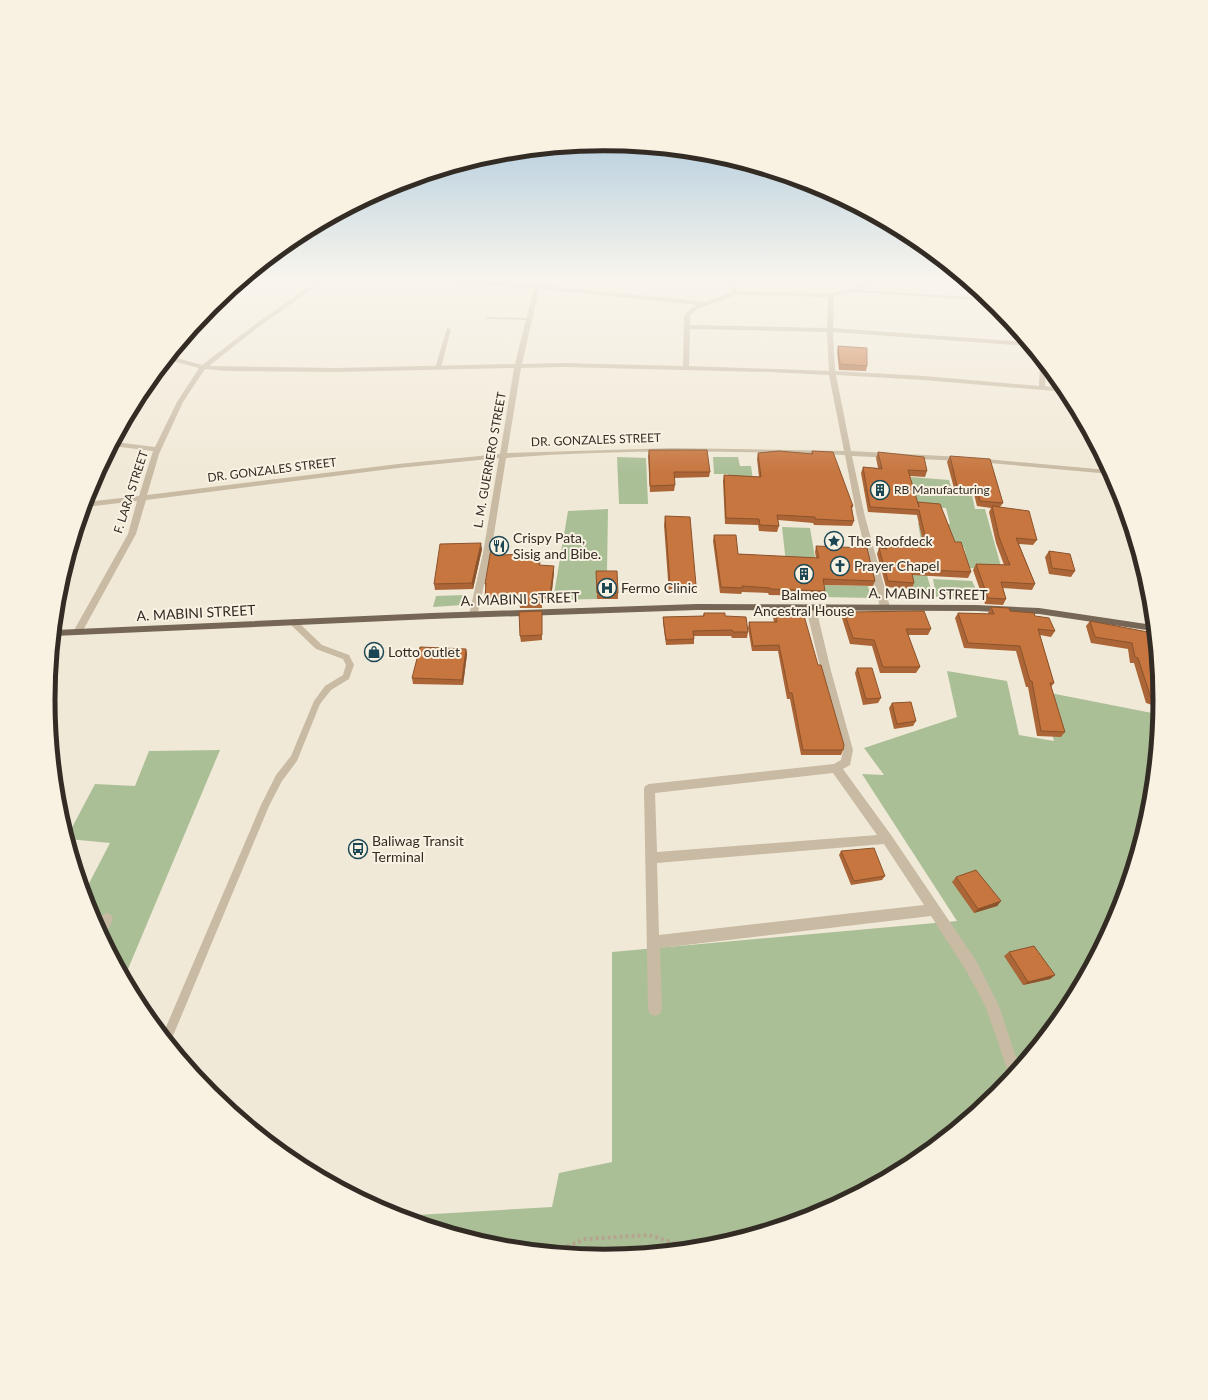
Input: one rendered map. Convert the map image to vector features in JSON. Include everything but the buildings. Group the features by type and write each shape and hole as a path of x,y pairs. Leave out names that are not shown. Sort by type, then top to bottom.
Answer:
{"main road":[{"name":"A. MABINI STREET","path":"59,633 293,622 689,607 976,608 1039,611 1148,627"}],"street":[{"name":"F. LARA STREET","path":"78,632 132,534 141,499 157,449 180,402 203,367 235,342"},
{"name":"L. M. GUERRERO STREET","path":"474,615 487,553 518,366 524,342"},
{"path":"686,342 686,368"},
{"path":"831,342 832,372 861,517 885,607"},
{"path":"1004,342 1022,344"},
{"path":"174,359 203,367 274,370 518,366 686,368 832,372 1056,389"},
{"path":"1042,388 1043,370"},
{"path":"119,445 157,449"},
{"name":"DR. GONZALES STREET","path":"92,504 407,465 504,456 619,450 756,449 848,452 1000,462 1103,471"},
{"path":"654,1009 654,942 650,858 649,789 836,768 846,762 848,750 826,671 811,608"},
{"path":"836,768 887,839 972,967 992,1006 1005,1040 1013,1067"},
{"path":"650,858 887,839"},
{"path":"654,942 933,910"},
{"path":"104,926 107,919"}],"lane":[{"path":"438,368 446,342"},
{"path":"168,1034 265,805 279,778 294,758 317,703 328,688 346,677 350,665 346,657 319,647 293,622"}],"path":[{"path":"564,1248 585,1239 649,1235 676,1244"}],"green space":[{"path":"617,457 646,458 648,504 619,504"},
{"path":"713,457 738,457 740,466 751,466 753,480 730,479 728,474 714,474"},
{"path":"911,477 949,480 953,493 972,495 975,509 985,509 1002,570 969,568 964,547 922,546 918,523 950,524 946,508 917,506"},
{"path":"608,509 607,573 596,574 597,599 553,600 568,511"},
{"path":"782,527 810,528 816,563 786,563"},
{"path":"907,565 924,566 933,595 915,594"},
{"path":"933,579 972,581 980,598 936,597"},
{"path":"821,585 868,586 871,598 824,597"},
{"path":"464,595 463,605 433,607 436,596"},
{"path":"947,671 1007,681 1019,735 1054,741 1040,691 1152,713 1145,673 1153,687 1152,736 1142,807 1124,876 1111,910 1079,975 1040,1034 1017,1062 966,1113 938,1136 909,1156 847,1192 780,1220 711,1238 640,1248 568,1248 497,1238 462,1230 415,1215 552,1207 559,1173 612,1162 612,952 957,921 862,774 884,775 864,748 957,717"},
{"path":"220,750 128,969 126,969 112,943 88,886 110,843 73,840 71,829 95,784 135,786 149,751"}],"place":[{"name":"RB Manufacturing","path":"880,490"},
{"name":"The Roofdeck","path":"834,541"},
{"name":"Crispy Pata, Sisig and Bibe.","path":"499,546"},
{"name":"Prayer Chapel","path":"840,566"},
{"name":"Balmeo Ancestral House","path":"804,574"},
{"name":"Fermo Clinic","path":"607,588"},
{"name":"Lotto outlet","path":"374,652"},
{"name":"Baliwag Transit Terminal","path":"358,849"}]}
